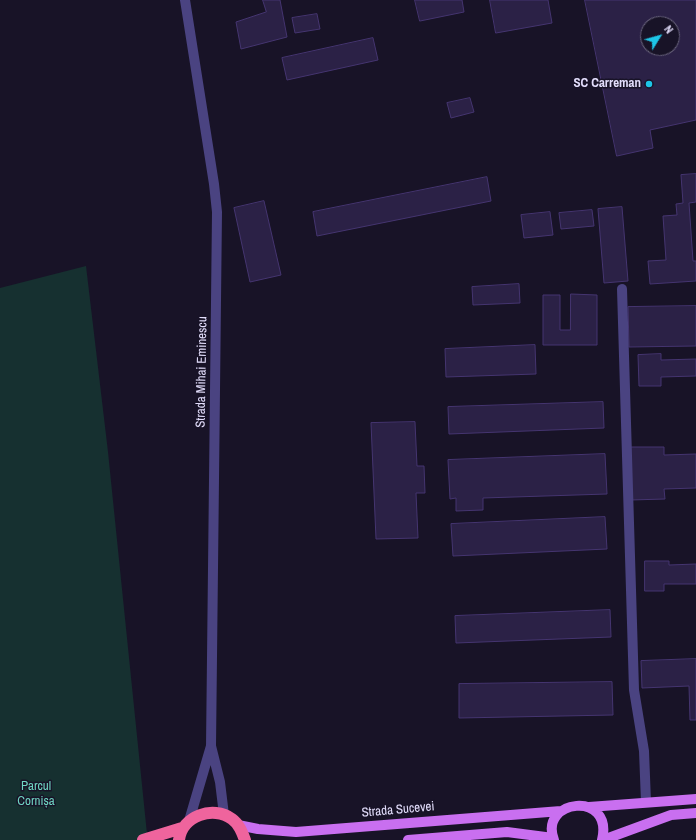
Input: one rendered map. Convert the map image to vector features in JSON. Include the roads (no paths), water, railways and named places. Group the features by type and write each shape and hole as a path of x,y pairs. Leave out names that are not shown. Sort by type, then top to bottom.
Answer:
{"highway":[{"path":"143,840 186,824 196,816 206,813 224,815 232,819 238,825 245,840"},
{"path":"179,840 186,824"}],"main road":[{"path":"589,807 696,799"},
{"name":"Strada Sucevei","path":"238,825 258,829 296,832 561,811 574,805 589,807"},
{"path":"589,807 596,812 603,825 604,833 602,840"},
{"path":"408,840 507,832 553,839 553,823 556,816 561,811"},
{"path":"602,840 671,815 696,814"}],"street":[{"name":"Strada Mihai Eminescu","path":"185,0 214,184 217,212 211,746"},
{"path":"622,289 634,690 644,751 646,802"},
{"path":"211,746 220,782 224,815"},
{"path":"186,824 211,746"}],"place":[{"name":"SC Carreman","path":"649,84"}],"park label":[{"name":"Parcul Cornișa","path":"36,794"}]}
